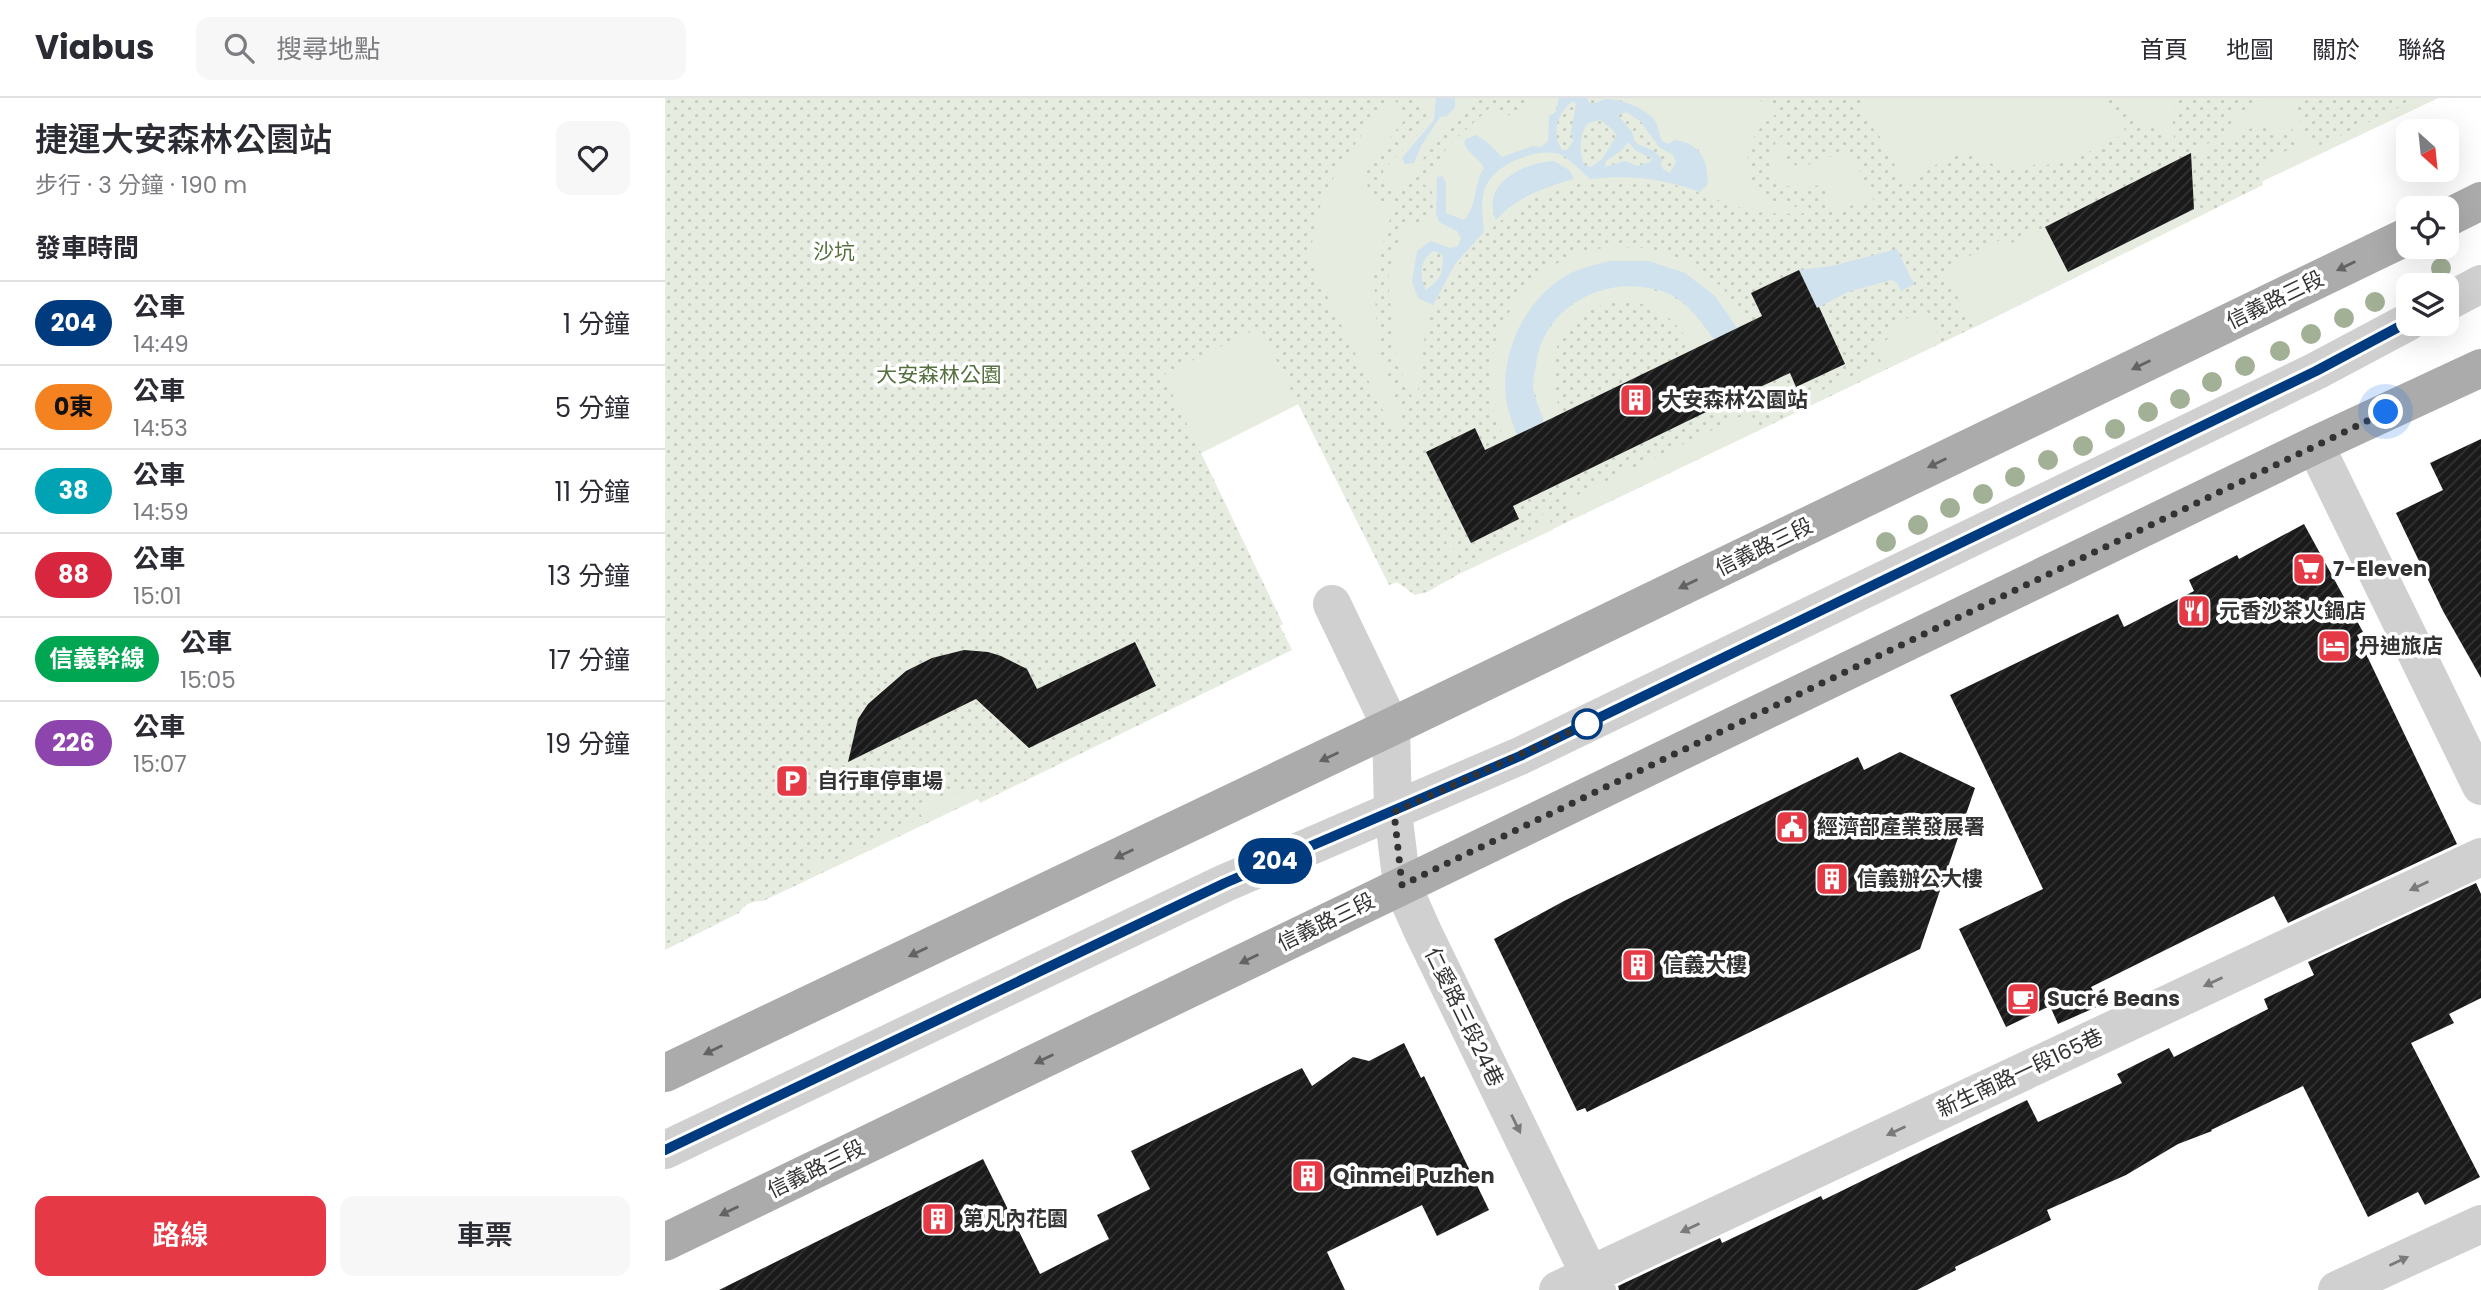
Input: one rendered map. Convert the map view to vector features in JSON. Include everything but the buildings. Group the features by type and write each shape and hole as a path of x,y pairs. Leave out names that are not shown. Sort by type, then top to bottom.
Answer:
{"main road":[{"path":"2459,212 2481,201"},
{"name":"信義路三段","path":"665,1073 1391,727 2396,242"},
{"name":"信義路三段","path":"665,1242 2315,445 2481,368"}],"street":[{"path":"2459,296 2481,284"},
{"path":"665,1150 1225,883 1394,812 1589,723 2316,371 2396,329"},
{"path":"2315,445 2481,786"},
{"path":"1332,604 1391,727"},
{"name":"仁愛路三段24巷","path":"1391,727 1394,812 1402,885 1582,1285"},
{"name":"新生南路一段165巷","path":"1582,1285 2481,857"},
{"path":"2337,1290 2481,1224"}],"green space":[{"name":"大安森林公園","path":"665,98 2438,98 2262,181 2263,185 1979,325 1461,573 1427,592 1415,595 1397,582 1389,585 1298,404 1201,453 1283,624 1280,626 1292,650 980,803 978,799 763,901 749,904 739,913 665,950"},
{"path":"1415,98 1479,98 1446,126 1402,189 1385,186 1383,170 1428,124 1429,116"},
{"path":"1529,98 1559,98 1547,133 1548,141 1541,148 1532,146 1501,158 1487,142 1466,150 1480,160 1485,168 1471,208 1463,220 1446,213 1437,177 1437,214 1440,222 1457,231 1461,238 1458,246 1450,248 1442,244 1417,251 1412,282 1418,298 1443,283 1455,264 1484,232 1482,205 1485,187 1495,174 1514,160 1540,153 1557,153 1573,164 1620,176 1673,182 1700,192 1708,184 1699,150 1662,141 1654,120 1624,101 1610,98 1757,98 1778,113 1761,127 1751,143 1747,159 1750,175 1757,188 1770,199 1787,206 1809,207 1810,213 1758,212 1679,186 1640,180 1589,182 1544,194 1496,225 1468,252 1446,284 1427,328 1415,404 1396,360 1388,279 1405,223 1421,222 1430,215 1433,196 1431,188 1423,184 1448,146 1491,107 1512,116 1526,107","holes":["1573,179 1522,199 1496,220 1492,206 1495,192"]},
{"path":"1861,98 2102,98 2127,133 2064,164 2062,158 2041,168 2038,163 2017,173 2015,168 2003,174 1976,155 1953,156 1905,188 1884,143 1864,115"},
{"path":"2116,98 2180,98 2173,117 2174,138 2170,140 2153,120 2140,127"},
{"path":"2269,98 2311,98 2293,107 2314,149 2418,98 2438,98 2261,182 2254,168 2299,144 2292,129 2277,137 2268,120 2197,155 2195,150 2235,130 2230,117"},
{"path":"1394,99 1408,116 1367,165 1366,178 1369,194 1374,199 1394,204 1374,277 1378,350 1404,426 1393,431 1309,259 1318,211 1337,170 1370,123"},
{"path":"1787,134 1782,144 1784,155 1792,164 1802,167 1849,150 1874,201 1830,210 1828,184 1793,187 1776,179 1770,165 1771,150 1780,138"},
{"path":"2194,209 2199,216 1979,325 1970,322 1944,269 2008,236 2012,243 2045,227 2068,272"},
{"path":"1606,247 1649,248 1689,262 1723,288 1746,323 1737,328 1715,296 1685,273 1648,261 1610,261 1573,272 1506,399 1517,435 1505,442 1492,405 1490,379 1492,358 1506,318 1517,300 1547,270 1570,257"},
{"path":"1623,285 1655,290 1676,299 1694,314 1714,339 1693,349 1671,320 1646,305 1618,302 1592,309 1571,325 1557,348 1553,378 1562,413 1544,422 1533,386 1538,349 1557,316 1587,294"},
{"path":"1926,309 1938,335 1938,344 1786,416 1783,409 1881,362 1874,346 1890,338 1886,329"},
{"path":"1260,327 1298,404 1201,453 1163,375"},
{"path":"1750,412 1759,430 1577,517 1569,499"},
{"path":"1546,512 1554,529 1461,573 1437,523 1440,522 1462,566 1547,525 1542,514"},
{"path":"972,785 978,798 818,874 808,853 813,850 821,867 922,817 916,805 936,795 940,801"}],"water":[{"path":"1436,98 1455,98 1455,107 1447,116 1440,117 1421,146 1414,163 1405,164 1402,158 1434,120"},
{"path":"1559,98 1587,98 1590,103 1611,99 1639,108 1654,119 1662,141 1668,144 1675,140 1684,142 1697,149 1704,160 1708,183 1700,192 1646,179 1590,179 1560,154 1546,152 1525,156 1497,172 1485,188 1482,210 1484,232 1455,264 1433,305 1418,298 1412,282 1417,251 1431,241 1450,248 1458,246 1461,238 1457,231 1439,222 1436,214 1437,177 1442,176 1446,182 1446,213 1464,220 1471,208 1484,168 1466,147 1466,139 1476,135 1502,157 1532,146 1541,147 1548,141 1549,116 1556,112","holes":["1573,101 1576,104 1571,131 1573,141 1567,150 1562,150 1556,130 1567,106","1626,112 1640,121 1659,147 1673,155 1676,162 1670,173 1663,169 1662,159 1654,151 1635,143 1632,132 1618,115","1600,120 1617,135 1602,159 1591,167 1584,165 1581,155 1581,138 1588,123","1628,142 1636,151 1652,158 1650,162 1637,166 1625,161 1605,167 1606,161 1622,150","1434,251 1443,255 1440,276 1426,290 1421,274 1425,259"]},
{"path":"1554,161 1569,170 1574,179 1531,194 1512,205 1496,220 1494,195 1499,186 1518,171"},
{"path":"1897,249 1914,284 1901,291 1897,283 1891,280 1848,292 1817,308 1799,270 1832,266"},
{"path":"1610,261 1648,261 1685,273 1715,296 1737,328 1714,339 1697,316 1676,297 1638,286 1617,287 1580,300 1564,311 1541,344 1533,386 1544,422 1517,435 1507,404 1505,380 1508,361 1520,325 1530,309 1557,282 1578,270"}],"bus line":[{"name":"204","path":"665,1150 1225,883 1520,756 2316,371 2396,328"}],"place":[{"name":"大安森林公園站","path":"1636,400"},
{"name":"7-Eleven","path":"2309,569"},
{"name":"元香沙茶火鍋店","path":"2194,611"},
{"name":"丹迪旅店","path":"2334,646"},
{"name":"自行車停車場","path":"792,781"},
{"name":"經濟部產業發展署","path":"1792,827"},
{"name":"信義辦公大樓","path":"1832,879"},
{"name":"信義大樓","path":"1638,965"},
{"name":"Sucré Beans","path":"2023,999"},
{"name":"Qinmei Puzhen","path":"1308,1176"},
{"name":"第凡內花園","path":"938,1219"}],"route":[{"path":"1587,724 1589,723 1394,812 1402,885 2386,412"}],"park label":[{"name":"沙坑","path":"834,252"}]}
